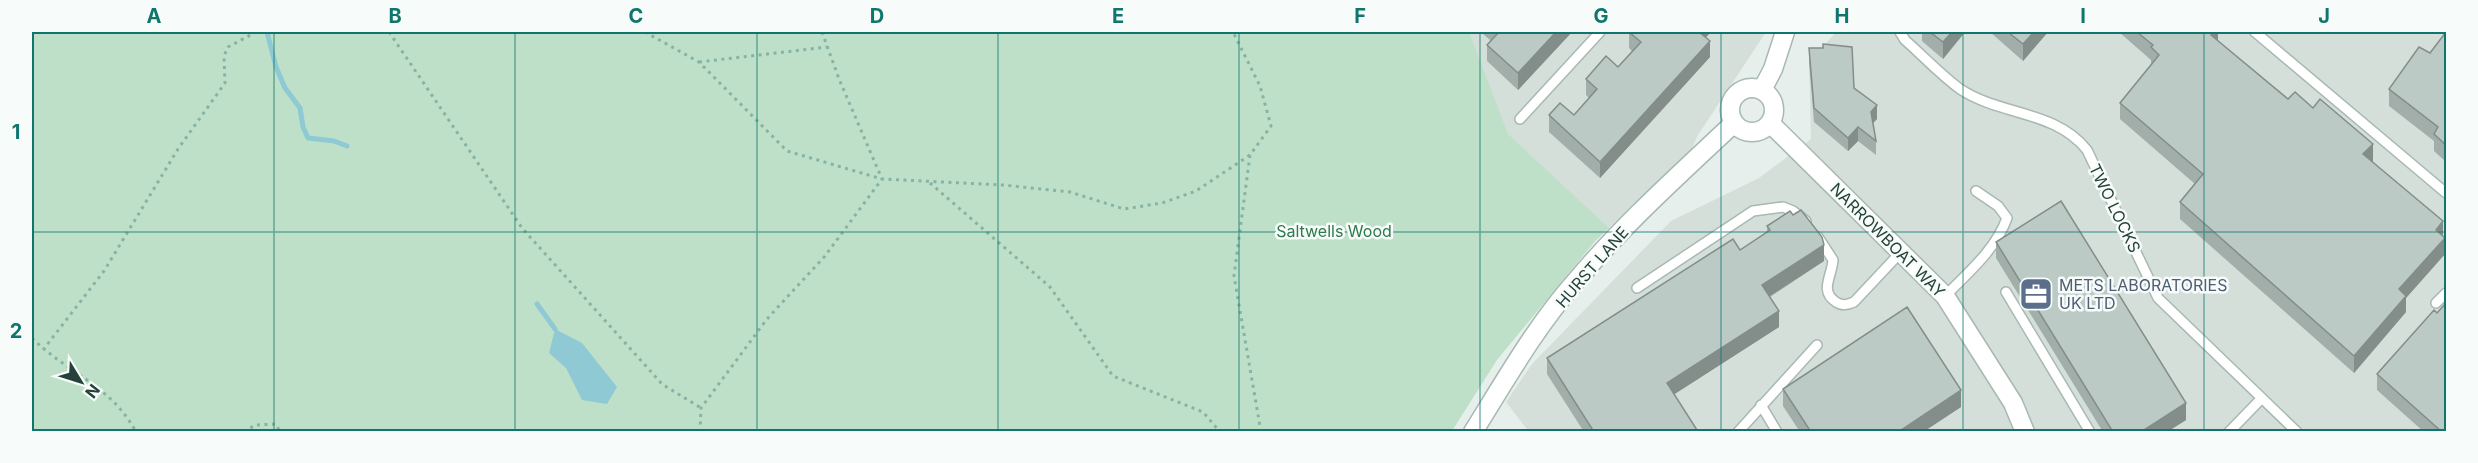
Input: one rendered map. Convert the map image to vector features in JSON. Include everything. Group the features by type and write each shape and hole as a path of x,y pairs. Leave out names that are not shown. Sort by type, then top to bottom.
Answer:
{"street":[{"path":"1762,90 1773,69 1785,32"},
{"path":"1750,88 1762,90 1773,102 1775,109 1770,123 1755,132 1740,129 1734,123 1730,106 1736,95 1750,88"},
{"name":"HURST LANE","path":"1473,432 1508,375 1575,282 1653,199 1734,123"},
{"name":"NARROWBOAT WAY","path":"1770,123 1945,296 2013,403 2025,432"}],"lane":[{"path":"1520,119 1600,32"},
{"name":"TWO LOCKS","path":"1900,32 1905,40 1961,89 2060,126 2075,136 2087,150 2158,298 2297,432"},
{"path":"2255,32 2446,193"},
{"path":"1945,296 1975,266 2003,229 2007,218 1998,206 1976,191"},
{"path":"1637,288 1743,216 1769,207 1783,207 1802,217 1828,250 1833,261 1826,289 1829,296 1837,303 1846,305 1854,302 1901,252"},
{"path":"2006,292 2090,432"},
{"path":"2436,303 2446,293"},
{"path":"1738,432 1817,345"},
{"path":"2229,432 2262,398"},
{"path":"1761,405 1777,432"}],"path":[{"path":"44,350 104,271 178,150 225,83 224,56 228,47 256,32"},
{"path":"389,32 522,228 662,384 701,408"},
{"path":"645,32 699,62 787,152 882,178 1003,185 1070,192 1124,209 1162,203 1196,191 1250,155 1271,126 1260,86 1233,32"},
{"path":"822,32 882,178"},
{"path":"699,62 827,46"},
{"path":"1250,155 1234,276 1261,432"},
{"path":"700,432 701,408 767,319 825,256 882,178"},
{"path":"928,182 1050,287 1113,376 1203,412 1221,432"},
{"path":"32,338 44,350 94,384 125,411 136,432"},
{"path":"244,432 255,425 276,424 280,432"}],"shaded area":[{"path":"1457,32 1766,32 1698,135 1690,153 1596,240 1508,134"},
{"path":"1836,32 2446,32 2446,431 1529,432 1506,402 1532,364 1671,221 1759,178 1811,139 1809,62"}],"green space":[{"name":"Saltwells Wood","path":"32,32 1469,32 1508,134 1609,228 1596,240 1497,360 1452,431 32,431"}],"water":[{"path":"555,329 582,343 617,387 607,404 582,400 566,368 549,353"}],"building":[{"path":"1499,32 1556,32 1518,73 1487,45"},
{"path":"1629,32 1699,32 1710,41 1600,162 1549,115 1560,103 1574,115 1597,89 1586,79 1606,56 1618,67 1641,42"},
{"path":"1930,32 1952,32 1943,42"},
{"path":"2008,32 2034,32 2023,44"},
{"path":"2137,32 2214,32 2211,35 2288,99 2295,92 2313,108 2320,99 2373,144 2363,154 2443,221 2436,230 2445,238 2399,289 2406,296 2354,356 2180,202 2203,174 2120,103 2159,55 2151,47 2153,45"},
{"path":"2446,32 2446,145 2434,134 2438,127 2389,89 2419,47 2430,53"},
{"path":"1823,44 1852,47 1854,88 1877,105 1871,112 1876,141 1858,127 1848,138 1814,108 1809,48 1823,48"},
{"path":"2061,201 2186,403 2141,432 2113,432 1996,242"},
{"path":"1801,210 1822,237 1824,245 1762,285 1779,311 1667,383 1697,430 1694,432 1594,432 1547,358 1733,239 1740,250 1770,230 1767,226 1790,211 1793,215"},
{"path":"2446,303 2446,432 2442,432 2377,374 2434,310 2437,313"},
{"path":"1907,307 1961,390 1898,432 1811,432 1783,389"}],"waterway":[{"path":"267,32 276,67 285,88 300,108 303,127 308,138 334,141 347,146"},
{"path":"537,304 555,329"}],"place":[{"name":"METS LABORATORIES UK LTD","path":"2036,294"}]}
